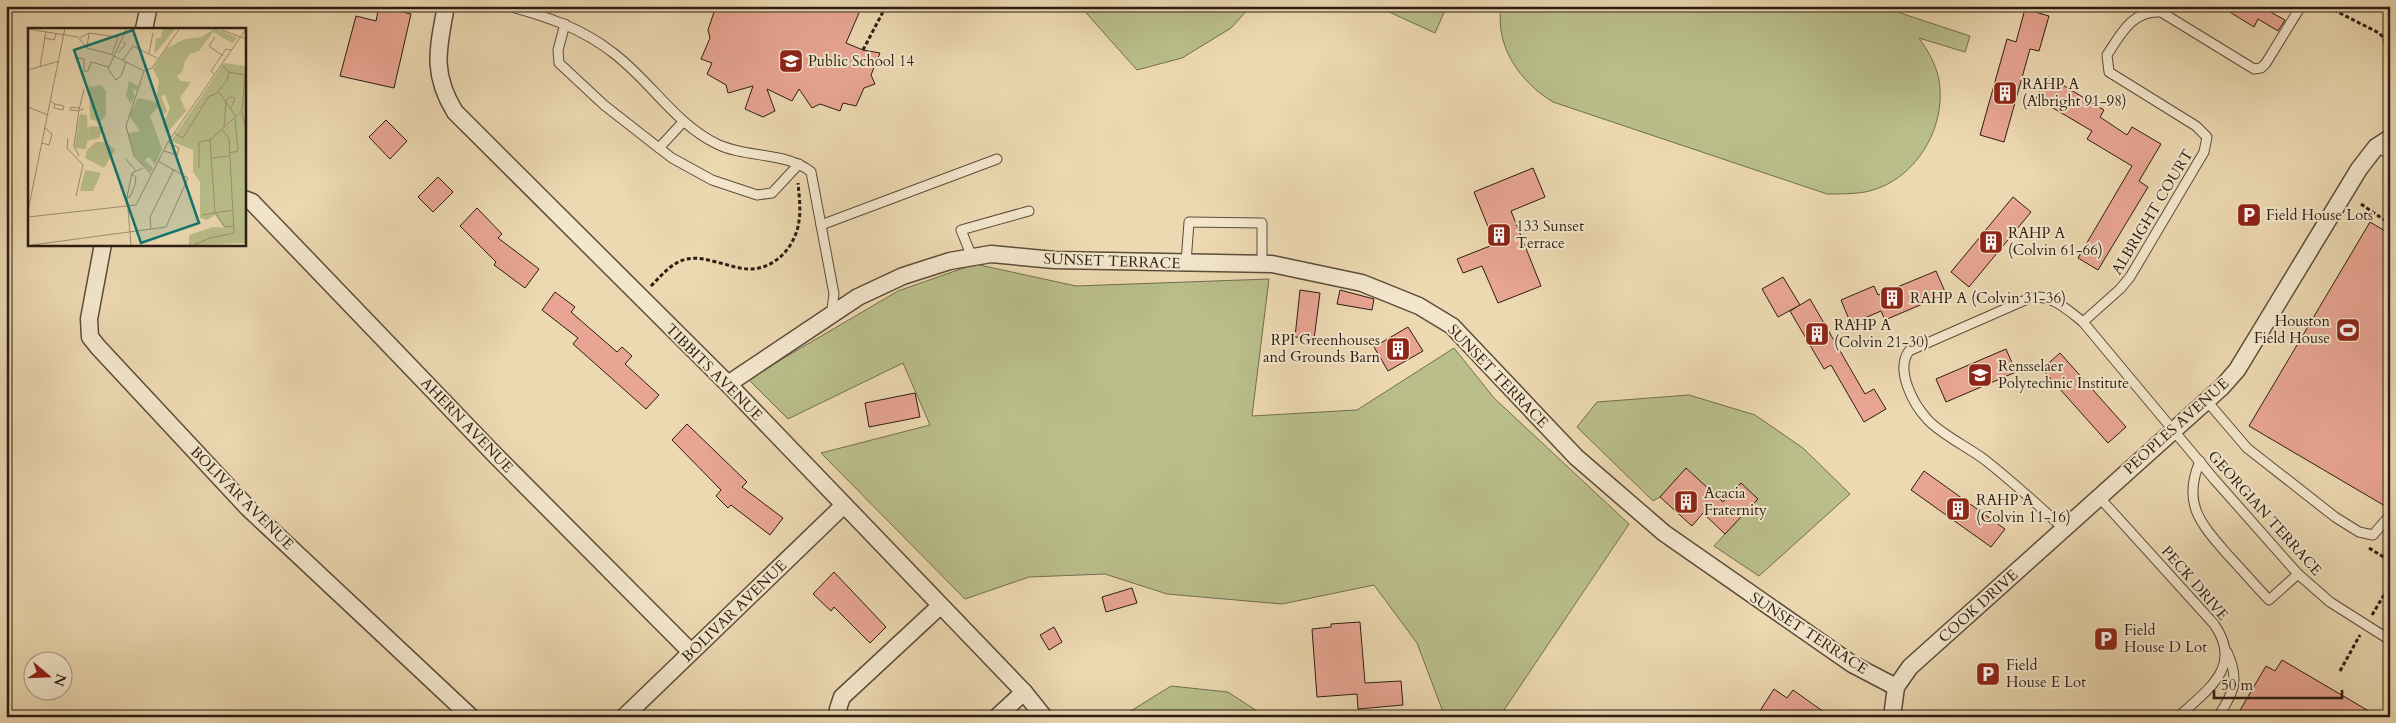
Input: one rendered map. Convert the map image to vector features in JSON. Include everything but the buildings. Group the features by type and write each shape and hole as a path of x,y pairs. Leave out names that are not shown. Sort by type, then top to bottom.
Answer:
{"street":[{"path":"144,28 149,6"},
{"name":"TIBBITS AVENUE","path":"446,6 438,50 439,74 443,93 455,112 728,384 1024,692 1044,717"},
{"name":"PEOPLES AVENUE","path":"2063,528 2232,375 2253,346 2345,192 2383,150 2390,138"},
{"name":"AHERN AVENUE","path":"245,198 252,202 495,455 692,652"},
{"name":"BOLIVAR AVENUE","path":"103,245 89,319 90,337 248,508 471,717"},
{"name":"SUNSET TERRACE","path":"728,384 858,298 903,276 950,261 991,254 1054,260 1272,264 1362,283 1419,306 1452,326 1576,457 1664,533 1852,664 1896,687"},
{"name":"BOLIVAR AVENUE","path":"624,717 844,505"},
{"name":"COOK DRIVE","path":"1896,687 1910,667 2063,528"},
{"path":"838,717 842,697 940,606"},
{"path":"1892,717 1896,687"},
{"path":"997,717 1024,692"}],"lane":[{"path":"508,6 565,24 613,52 683,122 702,137 730,150 799,164 811,172 834,294 830,316"},
{"name":"ALBRIGHT COURT","path":"2083,322 2120,289 2130,277 2207,144 2207,138 2196,126 2109,72 2107,54 2129,23 2143,13 2161,12 2254,68 2261,68 2301,6"},
{"path":"565,24 558,50 559,63 604,105 672,158 712,180 757,195 772,192 799,164"},
{"path":"659,148 683,122"},
{"path":"821,226 996,159"},
{"path":"972,258 961,230 1030,211"},
{"path":"1186,263 1189,222 1262,223 1262,264"},
{"name":"GEORGIAN TERRACE","path":"2063,528 1986,461 1928,420 1916,402 1906,378 1903,362 1909,351 2037,296 2045,297 2061,306 2083,322 2214,479 2298,574 2330,602 2390,640"},
{"path":"2206,400 2247,448 2312,500 2359,532 2373,535 2379,531 2390,515"},
{"path":"2200,461 2194,474 2193,498 2203,526 2269,600 2298,574"},
{"name":"PECK DRIVE","path":"2099,497 2221,633 2233,664 2235,678 2233,690 2218,717"},
{"path":"2178,717 2218,678 2224,668 2227,651"}],"path":[{"path":"862,50 886,6"},
{"path":"2328,7 2379,33 2384,38 2390,61"},
{"path":"649,287 671,266 689,258 749,269 772,264 783,255 793,241 799,224 798,182"},
{"path":"2361,204 2390,224"},
{"path":"2377,606 2390,585"},
{"path":"2340,671 2358,638"}],"green space":[{"path":"1080,6 1251,6 1231,28 1182,58 1137,70"},
{"path":"1376,6 1447,6 1435,33"},
{"path":"1501,6 1879,6 1970,36 1965,52 1919,38 1936,69 1940,98 1938,116 1932,134 1924,150 1912,165 1899,177 1883,186 1860,193 1827,194 1553,102 1530,84 1512,62 1502,35 1500,21"},
{"path":"975,264 1076,286 1269,279 1252,416 1357,410 1454,348 1494,398 1629,524 1504,710 1517,717 1442,717 1443,712 1417,643 1374,585 1282,604 1167,594 1105,574 1029,577 965,599 821,453 930,425 903,363 788,419 748,379 898,291"},
{"path":"1689,395 1755,415 1803,448 1850,494 1759,576 1714,546 1757,499 1713,514 1660,497 1653,501 1577,427 1597,402"},
{"path":"1171,686 1228,692 1266,717 1121,717"}],"place":[{"name":"Public School 14","path":"791,61"},
{"name":"RAHP A (Albright 91-98)","path":"2005,93"},
{"name":"Field House Lots","path":"2249,215"},
{"name":"133 Sunset Terrace","path":"1499,235"},
{"name":"RAHP A (Colvin 61-66)","path":"1991,242"},
{"name":"RAHP A (Colvin 31-36)","path":"1892,298"},
{"name":"Houston Field House","path":"2348,330"},
{"name":"RAHP A (Colvin 21-30)","path":"1817,334"},
{"name":"RPI Greenhouses and Grounds Barn","path":"1398,349"},
{"name":"Rensselaer Polytechnic Institute","path":"1980,375"},
{"name":"Acacia Fraternity","path":"1686,502"},
{"name":"RAHP A (Colvin 11-16)","path":"1958,509"},
{"name":"Field House D Lot","path":"2106,639"},
{"name":"Field House E Lot","path":"1988,674"}]}
